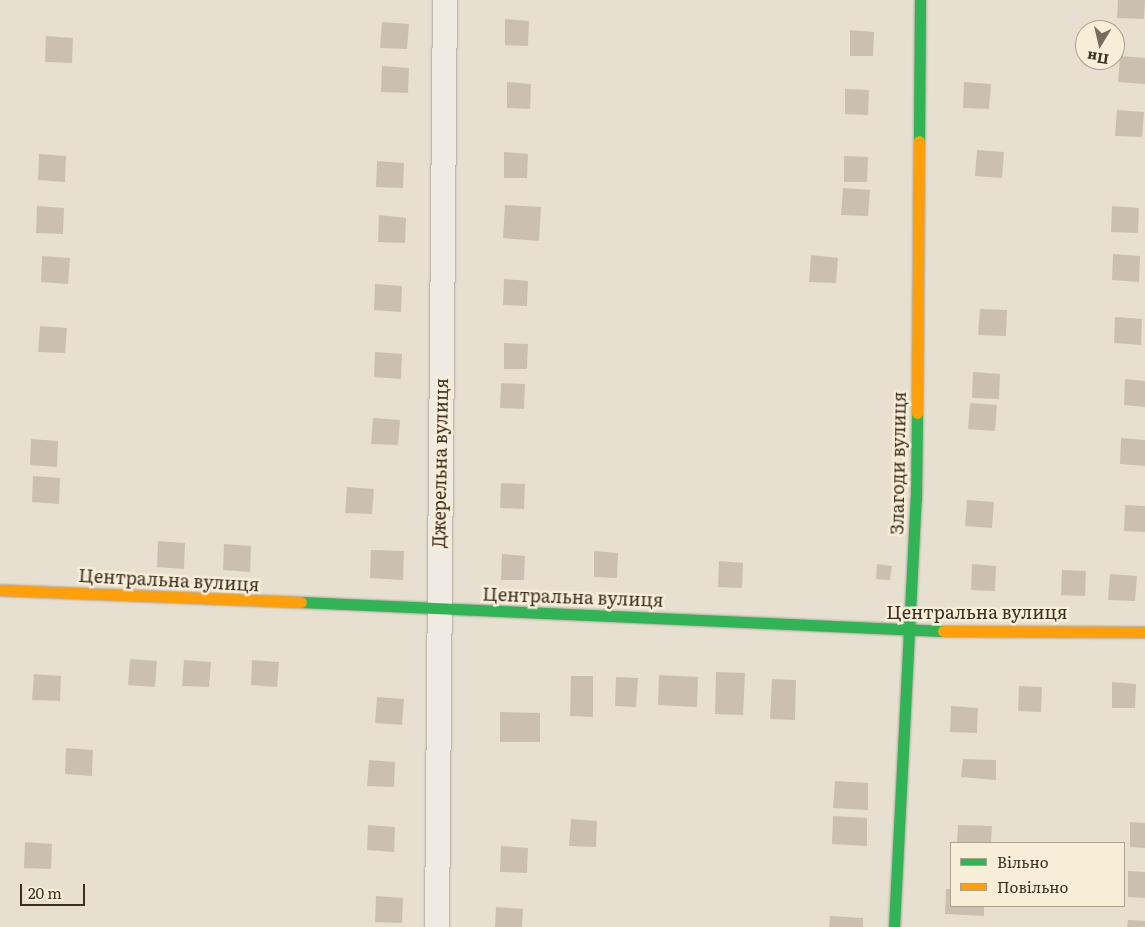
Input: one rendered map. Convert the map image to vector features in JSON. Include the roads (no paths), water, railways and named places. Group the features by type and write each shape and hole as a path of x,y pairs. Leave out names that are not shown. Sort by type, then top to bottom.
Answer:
{"street":[{"name":"Джерельна вулиця","path":"437,927 445,0"},
{"name":"Злагоди вулиця","path":"894,927 897,813 910,631 916,498 920,0"},
{"name":"Центральна вулиця","path":"0,590 439,610 795,623 910,631 1145,632"}]}
